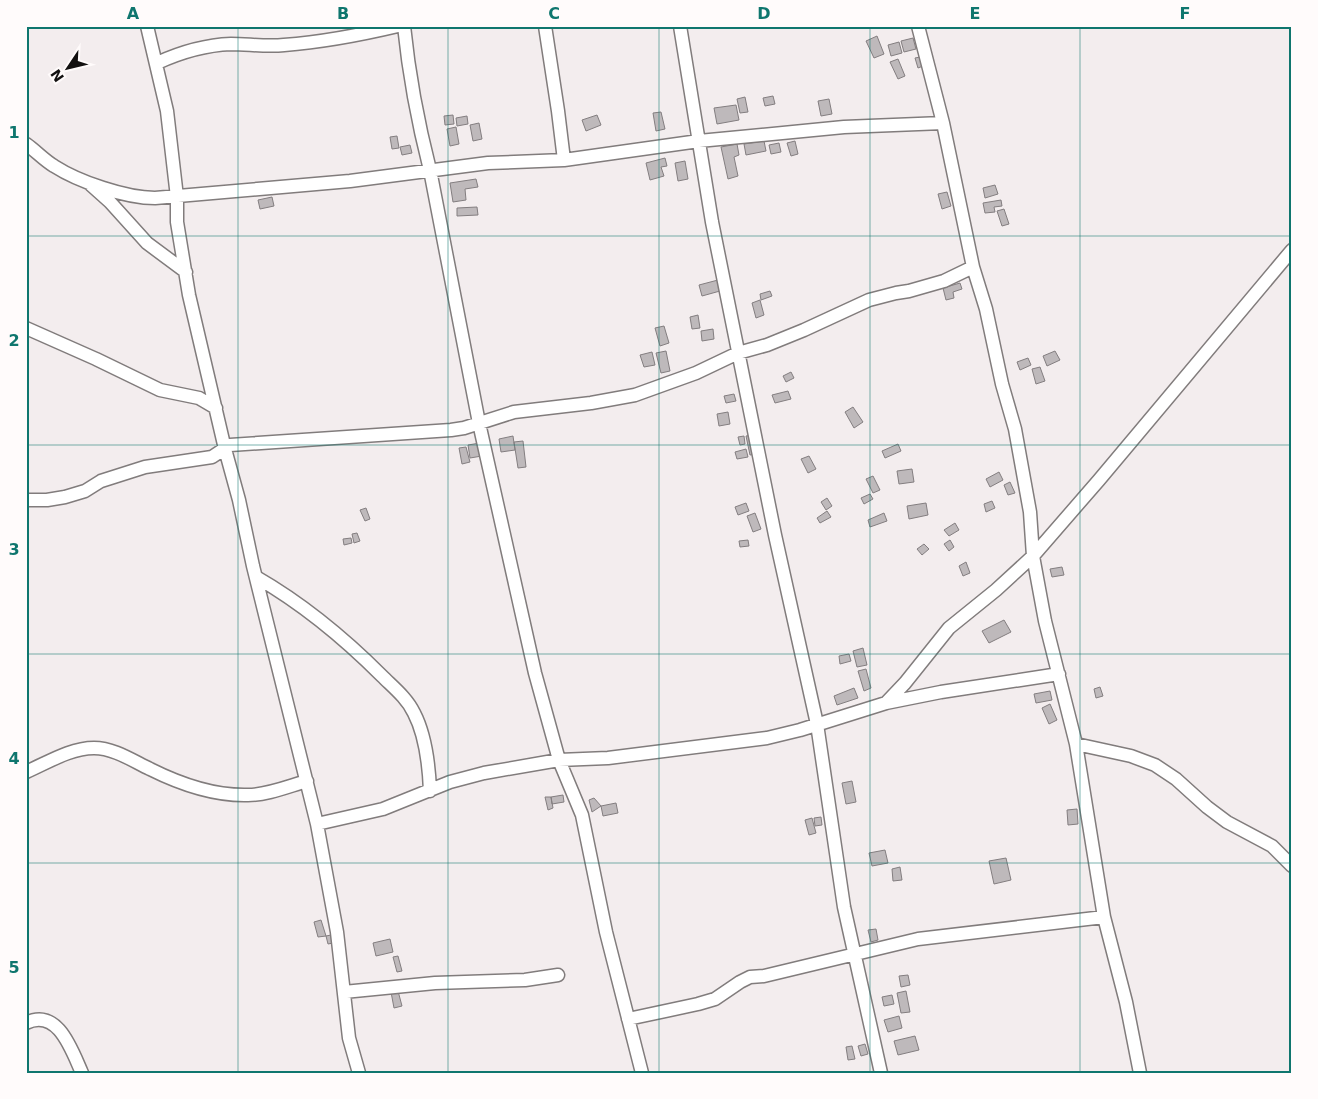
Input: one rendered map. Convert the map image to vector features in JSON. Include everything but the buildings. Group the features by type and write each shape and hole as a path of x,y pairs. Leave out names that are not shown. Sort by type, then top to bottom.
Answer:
{"street":[{"path":"148,26 167,111 178,222 189,295 256,577 318,824 337,932 349,1038 358,1073"},
{"path":"157,63 192,49 205,46 230,44 281,46 314,43 353,37 398,26"},
{"path":"404,26 406,51 420,132 430,170 479,423 535,673 560,760 582,815 606,932 642,1073"},
{"path":"545,26 564,160"},
{"path":"680,26 712,222 775,535 817,724 844,907 881,1073"},
{"path":"918,26 943,123 973,267 986,309 1002,384 1015,429 1030,512 1033,556 1045,621 1076,744 1104,916 1126,1002 1140,1073"},
{"path":"26,144 54,166 74,177 142,198 177,197 350,180 488,162 564,160 699,140 844,127 943,123"},
{"path":"88,182 110,202 147,243 186,272"},
{"path":"886,703 905,683 948,628 996,590 1033,556 1292,250"},
{"path":"26,500 47,500 65,497 85,491 101,481 137,470 168,462 212,457 225,448 237,444 270,444 307,439 348,438 450,430 514,412 591,403 635,395 696,373 738,353 785,338 869,300 908,292 944,281 973,267"},
{"path":"26,328 160,390 199,398 216,408"},
{"path":"256,577 284,594 332,629 408,702 419,725 429,767 430,791"},
{"path":"318,824 383,808 450,782 484,774 560,760 608,758 767,738 800,730 886,703 941,692 1059,674"},
{"path":"1076,744 1131,756 1156,765 1176,779 1227,822 1272,846 1292,866"},
{"path":"26,772 70,753 83,749 101,748 126,757 189,786 221,793 249,795 308,781"},
{"path":"628,1019 715,999 734,985 750,977 764,976 918,939 1104,916"},
{"path":"344,992 435,983 526,980 558,975"},
{"path":"26,1023 34,1019 47,1020 54,1024 66,1040 82,1073"}]}
